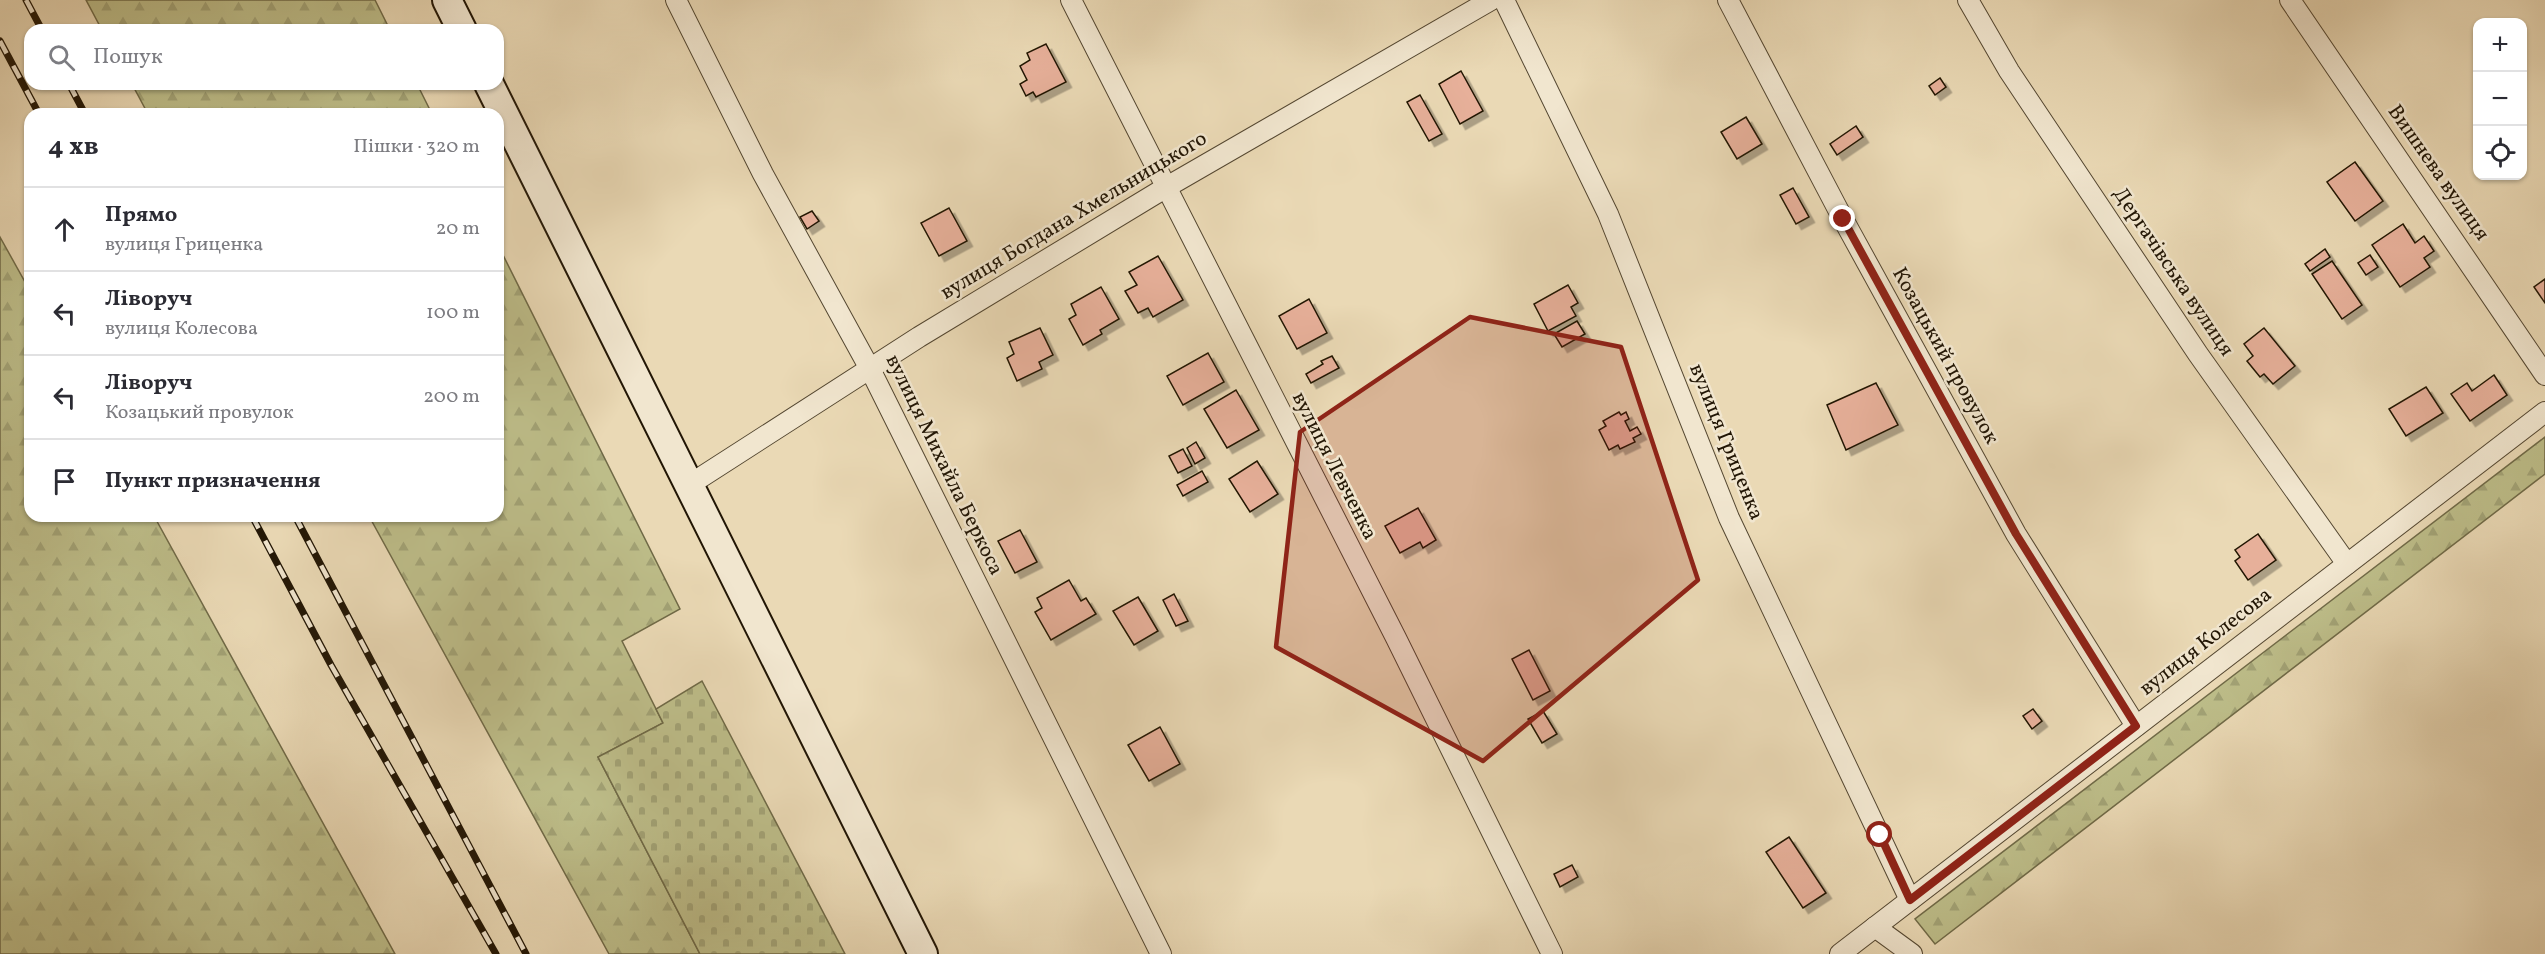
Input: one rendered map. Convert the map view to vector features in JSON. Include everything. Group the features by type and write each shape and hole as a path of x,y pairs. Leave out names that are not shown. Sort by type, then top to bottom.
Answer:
{"main road":[{"path":"447,0 459,24"},
{"path":"492,90 501,108"},
{"path":"504,114 923,954"}],"street":[{"name":"вулиця Михайла Беркоса","path":"676,0 763,174 870,369 1161,954"},
{"name":"вулиця Левченка","path":"1071,0 1396,638 1552,954"},
{"name":"вулиця Богдана Хмельницького","path":"689,485 870,369 1165,188 1468,6 1491,0"},
{"name":"вулиця Гриценка","path":"1504,0 1608,214 1729,518 1910,900"},
{"name":"Козацький провулок","path":"1728,0 1843,219 2016,534 2136,726"},
{"name":"Дергачівська вулиця","path":"1968,0 2009,71 2191,344 2347,564"},
{"name":"Вишнева вулиця","path":"2290,0 2545,375"},
{"name":"вулиця Колесова","path":"1840,954 2545,412"},
{"path":"1875,927 1912,954"}],"highlighted area":[{"path":"1470,317 1621,347 1698,580 1483,761 1276,647 1300,432"}],"green space":[{"path":"86,0 375,0 387,24 99,24"},
{"path":"135,90 420,90 429,108 145,108"},
{"path":"0,237 24,280 24,522 157,522 395,954 0,954"},
{"path":"504,257 680,609 622,641 663,723 598,757 700,954 609,954 372,522 504,522"},
{"path":"2545,437 2545,474 1935,944 1915,919"},
{"path":"702,681 845,954 700,954 598,757 663,723 656,709"}],"building":[{"path":"1046,44 1066,82 1036,97 1033,92 1026,96 1020,84 1027,80 1020,66 1030,60 1027,53"},
{"path":"1461,71 1483,111 1460,124 1439,84"},
{"path":"1940,78 1946,87 1935,95 1929,86"},
{"path":"1420,95 1442,134 1429,141 1407,102"},
{"path":"1746,117 1762,144 1737,159 1721,132"},
{"path":"1856,126 1863,137 1837,155 1830,144"},
{"path":"2355,162 2383,201 2355,221 2327,182"},
{"path":"1793,188 1809,217 1796,224 1780,195"},
{"path":"949,208 967,241 939,256 921,223"},
{"path":"812,211 819,221 807,229 800,217"},
{"path":"2403,224 2415,243 2424,236 2434,251 2424,258 2430,267 2400,287 2372,245"},
{"path":"2325,249 2330,257 2310,271 2305,264"},
{"path":"2370,255 2378,267 2366,275 2358,263"},
{"path":"1158,256 1183,300 1153,317 1148,308 1138,313 1125,291 1137,285 1129,272"},
{"path":"2332,261 2362,305 2342,319 2312,274"},
{"path":"2545,279 2545,303 2534,287"},
{"path":"1568,285 1578,303 1571,307 1576,316 1548,331 1534,304"},
{"path":"1101,287 1119,319 1100,330 1102,334 1083,345 1069,319 1076,315 1071,304"},
{"path":"1309,299 1327,333 1297,349 1279,316"},
{"path":"1577,321 1585,334 1562,347 1554,334"},
{"path":"1040,328 1053,355 1039,362 1042,369 1017,381 1007,358 1014,354 1009,342"},
{"path":"2264,328 2295,366 2273,384 2264,374 2260,377 2247,361 2253,356 2244,344"},
{"path":"1208,353 1224,382 1183,405 1167,376"},
{"path":"1332,356 1339,368 1311,383 1306,374 1323,364 1321,361"},
{"path":"2494,375 2507,395 2470,421 2451,394 2467,383 2472,391"},
{"path":"1876,383 1898,425 1846,450 1827,405"},
{"path":"2426,387 2443,413 2406,436 2389,409"},
{"path":"1236,390 1259,430 1227,448 1204,409"},
{"path":"1619,412 1621,415 1626,412 1629,419 1625,421 1630,431 1637,427 1641,434 1633,438 1635,442 1620,449 1618,445 1609,450 1599,430 1606,426 1603,421"},
{"path":"1196,442 1205,458 1195,464 1187,448"},
{"path":"1183,449 1192,466 1178,473 1169,456"},
{"path":"1257,461 1278,494 1250,512 1229,479"},
{"path":"1202,471 1208,482 1183,496 1177,485"},
{"path":"1418,508 1436,540 1423,548 1420,542 1400,553 1385,526"},
{"path":"1020,530 1037,562 1015,573 998,541"},
{"path":"2258,534 2276,560 2248,580 2235,561 2240,557 2235,550"},
{"path":"1069,580 1081,601 1086,598 1096,614 1051,640 1035,612 1042,608 1037,598"},
{"path":"1174,594 1188,621 1176,626 1163,600"},
{"path":"1138,597 1158,631 1134,645 1113,611"},
{"path":"1529,650 1550,691 1533,700 1512,659"},
{"path":"2033,709 2042,721 2032,729 2023,716"},
{"path":"1543,711 1557,734 1542,743 1528,719"},
{"path":"1160,727 1180,764 1149,781 1128,745"},
{"path":"1789,837 1826,893 1803,908 1766,852"},
{"path":"1572,865 1578,877 1560,887 1554,874"}],"railway":[{"path":"26,0 39,24"},
{"path":"0,41 24,86"},
{"path":"26,90 36,108"},
{"path":"72,90 82,108"},
{"path":"255,522 331,665 496,954"},
{"path":"298,522 526,954"}],"route":[{"path":"1843,219 2016,534 2136,726 1910,900 1880,835"}]}
